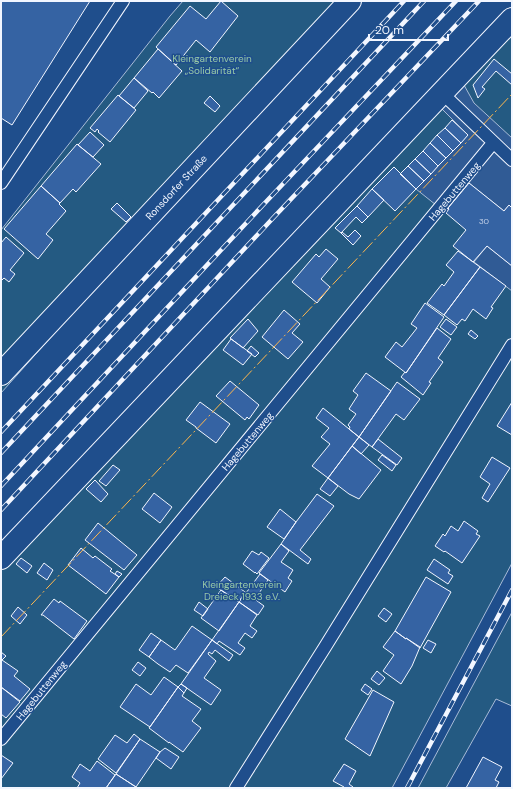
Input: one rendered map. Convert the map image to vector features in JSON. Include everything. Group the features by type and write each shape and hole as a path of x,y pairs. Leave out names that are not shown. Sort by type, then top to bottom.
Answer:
{"street":[{"name":"Ronsdorfer Straße","path":"1,374 350,1"},
{"path":"1,558 512,19"}],"lane":[{"path":"1,182 123,1"},
{"path":"442,93 512,160"},
{"name":"Hagebuttenweg","path":"1,739 494,143"},
{"path":"236,788 512,345"}],"green space":[{"name":"Kleingartenverein „Solidarität“","path":"183,1 351,1 1,393 1,230"},
{"name":"Kleingartenverein Dreieck 1933 e.V.","path":"512,19 512,563 392,788 1,788 1,557"},
{"path":"512,612 512,706 496,699 446,788 418,788"}],"shaded area":[{"path":"464,85 474,103 512,138 512,208 509,205 504,211 469,183 446,213 416,189 468,135 442,109"},
{"path":"487,246 512,266 512,291 474,262"}],"building":[{"path":"1,1 90,1 12,125 1,118"},
{"path":"221,1 238,16 210,52 196,40 176,65 156,47 190,6 206,19"},
{"path":"158,49 182,71 159,98 134,78"},
{"path":"494,59 512,74 512,85 496,71 482,87 485,89 478,98 473,85"},
{"path":"134,78 148,91 134,108 119,96"},
{"path":"118,95 136,110 110,142 98,132 99,131 97,129 95,132 90,128"},
{"path":"210,96 220,106 215,112 204,103"},
{"path":"452,120 468,135 461,143 445,128"},
{"path":"445,128 461,143 453,151 437,135"},
{"path":"90,132 104,145 93,157 78,145"},
{"path":"437,135 453,151 446,158 430,143"},
{"path":"430,143 446,158 438,166 423,151"},
{"path":"77,144 101,164 76,192 73,189 60,203 41,186"},
{"path":"423,151 438,166 431,174 415,159"},
{"path":"415,159 431,174 424,181 408,166"},
{"path":"408,166 424,181 416,189 400,174"},
{"path":"394,167 416,189 395,211 372,189"},
{"path":"469,183 504,211 509,205 512,208 512,266 487,246 473,262 453,246 466,230 446,213 449,209 448,208"},
{"path":"41,186 60,203 59,204 66,211 46,234 53,240 38,259 4,229"},
{"path":"372,189 384,200 368,217 357,206"},
{"path":"117,203 131,217 126,222 111,209"},
{"path":"357,206 368,217 362,223 356,217 341,233 335,228"},
{"path":"355,230 361,236 353,245 341,233 342,232 348,237"},
{"path":"6,237 24,253 10,270 15,274 9,282 4,278 1,281 1,243"},
{"path":"326,249 338,259 321,279 330,287 317,303 292,282 316,254 319,257"},
{"path":"458,251 480,267 444,315 427,303 442,284 444,286 454,272 446,265"},
{"path":"480,267 506,286 491,307 493,308 486,319 473,309 465,321 462,319 457,325 444,315"},
{"path":"425,303 444,317 406,373 385,357 396,342 402,347 417,328 411,324"},
{"path":"284,310 300,324 292,333 303,342 288,359 262,337"},
{"path":"248,319 258,331 243,348 230,338"},
{"path":"446,319 457,327 451,335 440,327"},
{"path":"437,328 451,339 438,358 443,362 429,382 431,383 423,395 401,377 405,372 406,373"},
{"path":"471,330 478,336 475,339 468,334"},
{"path":"231,339 252,354 243,365 223,350"},
{"path":"251,346 259,353 255,357 247,351"},
{"path":"366,373 391,391 359,437 349,429 350,427 348,425 356,414 349,409 358,395 353,391"},
{"path":"230,381 259,405 249,419 247,417 245,420 216,396"},
{"path":"397,382 420,399 404,420 396,414 372,447 359,437"},
{"path":"200,402 230,424 216,443 186,420"},
{"path":"512,402 512,435 497,426"},
{"path":"323,408 359,437 328,478 312,466 330,444 321,437 329,428 316,418"},
{"path":"359,437 369,445 361,454 352,446"},
{"path":"378,439 402,458 397,465 372,447"},
{"path":"352,446 381,470 359,499 349,494 328,478"},
{"path":"382,455 396,465 392,471 378,460"},
{"path":"492,457 510,468 488,502 482,498 490,484 480,477"},
{"path":"113,465 120,470 106,486 99,481"},
{"path":"328,478 338,486 330,496 320,489"},
{"path":"95,480 108,494 101,502 86,489"},
{"path":"154,493 172,507 160,523 142,509"},
{"path":"317,494 334,506 300,550 311,559 308,564 281,544"},
{"path":"280,509 296,522 284,539 267,527"},
{"path":"464,521 478,531 476,534 480,536 462,563 435,546 443,534 445,536 451,526 458,531"},
{"path":"98,523 137,555 124,570 85,540"},
{"path":"281,544 289,551 281,562 293,570 288,578 292,581 285,592 259,573"},
{"path":"81,548 93,558 95,556 112,569 110,571 119,577 106,594 68,565"},
{"path":"252,551 259,555 261,552 269,558 257,574 243,564"},
{"path":"21,558 32,566 27,573 16,564"},
{"path":"434,559 450,570 448,573 453,576 448,584 427,570"},
{"path":"44,563 53,570 47,580 37,573"},
{"path":"117,571 122,574 119,577 115,574"},
{"path":"260,574 268,580 255,599 246,593"},
{"path":"225,577 245,592 239,602 216,587"},
{"path":"426,577 451,592 420,648 395,631"},
{"path":"221,590 239,602 219,631 201,618"},
{"path":"245,592 264,606 258,615 239,602"},
{"path":"54,599 59,603 60,601 87,621 74,639 41,615"},
{"path":"199,602 208,609 203,616 194,610"},
{"path":"239,602 257,615 250,626 257,631 252,638 245,633 238,643 245,648 240,655 219,641 217,644 212,640"},
{"path":"18,607 27,615 20,624 11,616"},
{"path":"384,608 392,614 386,622 378,616"},
{"path":"192,626 212,640 188,673 176,665 170,672 149,657 161,640 175,650"},
{"path":"395,631 420,647 412,666 401,684 383,671 394,655 383,647"},
{"path":"151,633 161,640 149,657 139,650"},
{"path":"212,640 233,655 229,661 215,650 212,654 209,652 208,654 216,661 204,678 221,690 211,705 181,684"},
{"path":"428,640 436,644 431,653 423,648"},
{"path":"1,652 6,656 2,660 18,671 14,676 30,689 20,701 1,687"},
{"path":"138,662 146,668 140,676 132,670"},
{"path":"377,671 385,678 379,685 371,679"},
{"path":"164,677 178,687 150,727 120,707 136,684 151,695"},
{"path":"181,684 187,688 184,693 178,687"},
{"path":"365,684 372,689 368,695 361,690"},
{"path":"1,687 20,702 6,718 1,714"},
{"path":"178,687 184,693 182,696 201,709 192,721 201,728 183,752 149,728"},
{"path":"373,690 394,702 370,756 345,739"},
{"path":"134,734 140,739 116,773 98,759 115,735 127,743"},
{"path":"140,739 160,752 136,787 116,774"},
{"path":"165,748 179,757 171,769 156,758"},
{"path":"1,755 13,763 1,779"},
{"path":"483,757 502,767 495,780 499,782 496,788 466,788"},
{"path":"97,761 115,775 106,788 77,788 80,783 72,777 80,764 90,771"},
{"path":"344,764 356,771 349,784 353,787 352,788 343,788 344,787 333,781"},
{"path":"116,774 136,787 136,788 106,788"}],"railway":[{"path":"1,432 404,1"},
{"path":"1,453 424,1"},
{"path":"1,486 456,1"},
{"path":"1,510 274,217 479,1"},
{"path":"407,788 512,590"}],"power":[{"path":"1,637 512,94"}]}
